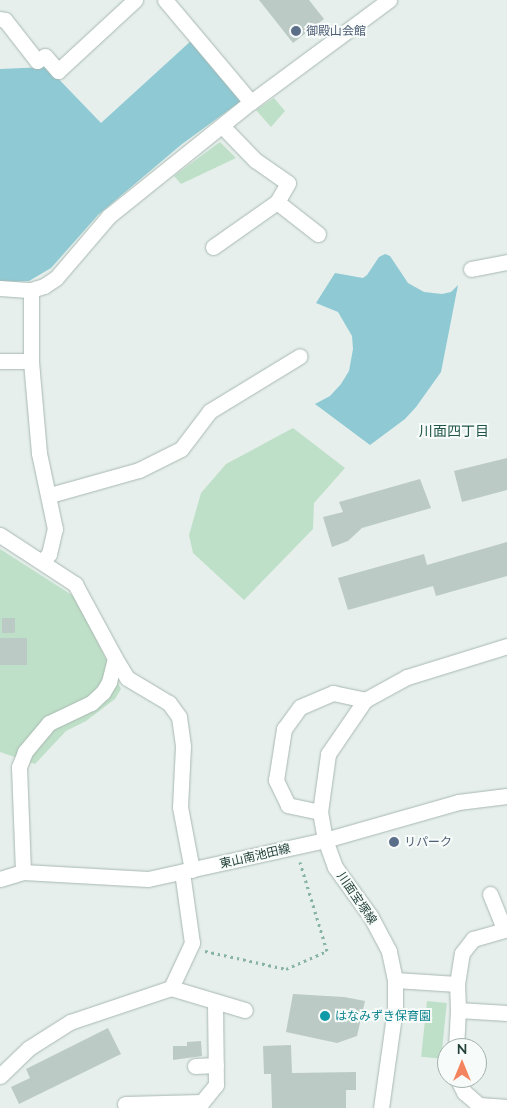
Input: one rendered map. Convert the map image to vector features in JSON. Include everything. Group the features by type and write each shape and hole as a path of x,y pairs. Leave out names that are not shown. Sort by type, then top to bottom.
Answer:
{"street":[{"path":"0,19 5,20 37,61 44,56 58,71 135,0"},
{"path":"164,0 251,102"},
{"path":"0,288 31,290 44,286 56,278 109,216 251,102 389,0"},
{"path":"214,247 277,202 288,184 255,160 222,126"},
{"path":"277,202 318,234"},
{"path":"471,269 507,262"},
{"path":"31,290 31,361 39,453 44,480 50,495 55,529 49,554 42,561"},
{"path":"50,495 139,470 181,448 210,411 300,356"},
{"path":"0,361 31,361"},
{"path":"0,535 42,561 74,584 127,678 169,702 179,717 183,746 180,807 192,943 171,988"},
{"name":"川面宝塚線","path":"381,1108 396,1008 396,980 389,951 371,917 335,867 325,840 320,812 328,754 366,700 407,678 507,646"},
{"path":"23,872 19,767 25,752 49,723 91,702 103,692 109,682 115,658"},
{"path":"320,812 288,805 276,780 284,729 300,707 333,693 366,700"},
{"name":"東山南池田線","path":"0,879 23,872 148,879 325,840 458,802 507,796"},
{"path":"457,1038 457,984 462,952 473,939 505,929 490,894"},
{"path":"396,980 457,984"},
{"path":"0,1076 29,1048 70,1022 171,988 245,1010"},
{"path":"126,1104 202,1102 216,1085 215,1002"},
{"path":"458,1010 507,1013"},
{"path":"195,1066 216,1065"},
{"path":"462,1088 464,1092 479,1105 507,1107"}],"path":[{"path":"190,948 286,969 327,951 295,847"}],"green space":[{"path":"274,98 285,111 271,127 256,110"},
{"path":"220,142 236,158 181,184 174,176"},
{"path":"293,428 345,468 314,503 313,529 244,600 193,553 189,535 201,493 226,464"},
{"path":"0,549 75,597 121,689 115,699 86,721 66,731 35,764 0,752"},
{"path":"427,1001 447,1003 443,1038 437,1038 437,1058 421,1057"}],"water":[{"path":"192,40 241,101 182,144 98,215 51,268 29,281 0,282 0,69 47,67 101,123"},
{"path":"385,254 390,256 408,283 424,292 442,294 451,292 458,285 441,372 405,419 370,445 315,404 330,396 341,384 349,371 353,349 352,336 338,312 316,303 335,273 363,278 379,257"}],"building":[{"name":"御殿山会館","path":"259,0 309,0 324,19 293,43"},
{"path":"507,458 507,490 462,502 454,471"},
{"path":"420,479 431,508 362,528 348,541 332,547 323,517 343,512 339,502"},
{"path":"507,542 507,576 436,596 433,586 348,610 338,578 424,554 427,565"},
{"path":"2,618 15,618 15,633 2,633"},
{"path":"0,638 27,638 27,665 0,665"},
{"name":"はなみずき保育園","path":"293,994 344,997 365,1001 357,1036 337,1043 286,1032"},
{"path":"108,1028 121,1054 19,1104 11,1087 30,1078 26,1069"},
{"path":"201,1041 202,1056 173,1060 173,1046 187,1046 187,1042"},
{"path":"291,1045 292,1073 356,1072 356,1090 346,1090 346,1108 272,1108 271,1074 264,1074 263,1046"}],"place":[{"name":"御殿山会館","path":"296,31"},
{"name":"リパーク","path":"394,842"},
{"name":"はなみずき保育園","path":"325,1016"}],"district":[{"name":"川面四丁目","path":"454,431"}]}
